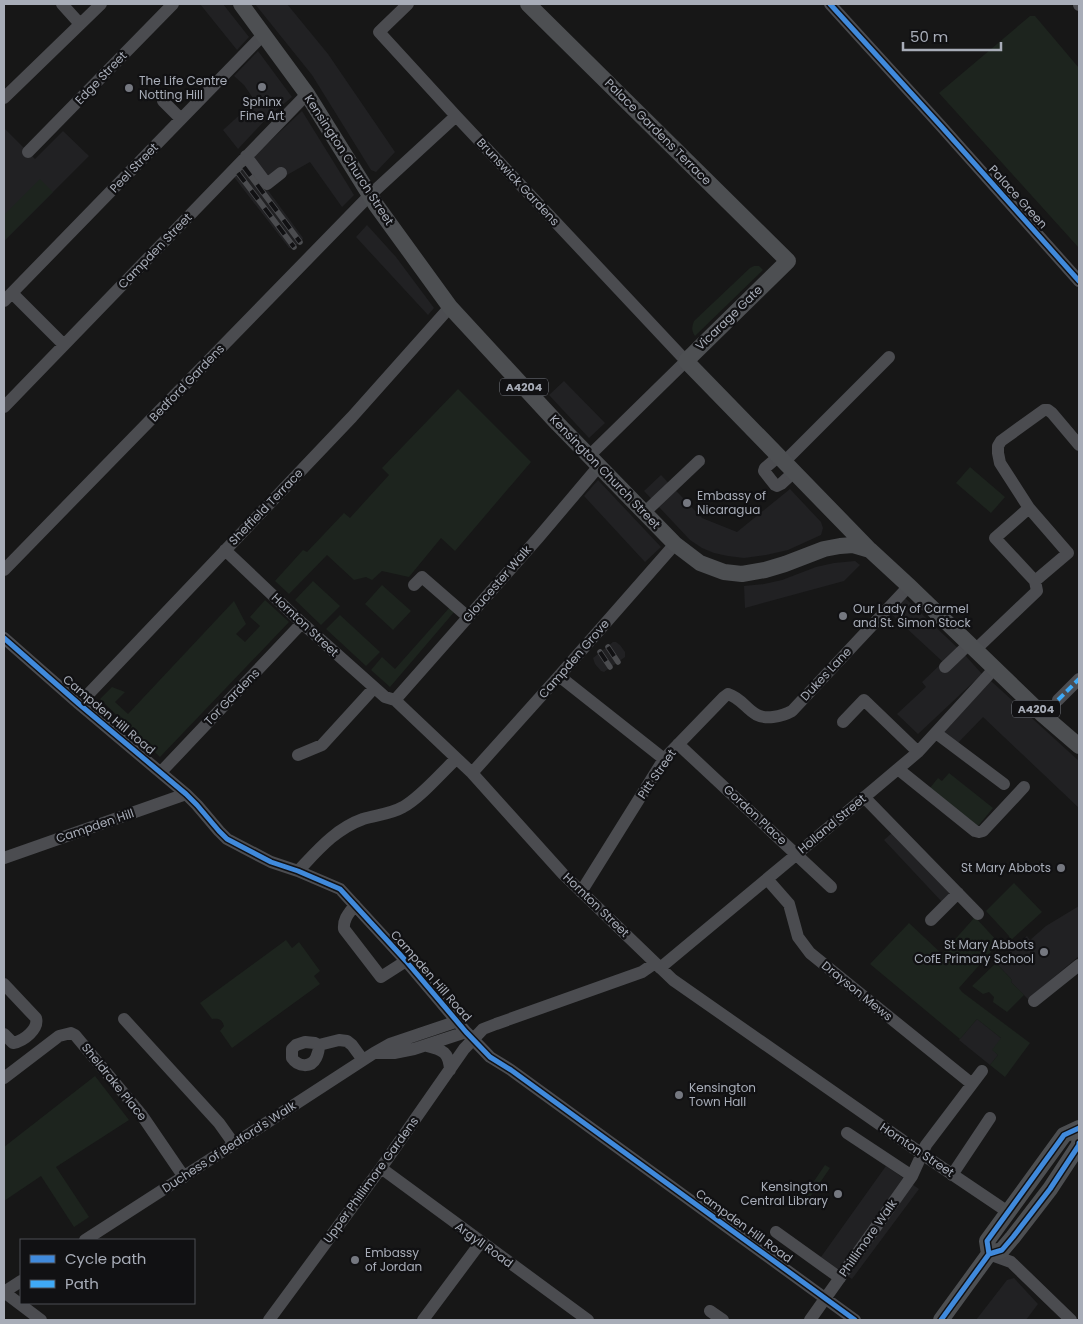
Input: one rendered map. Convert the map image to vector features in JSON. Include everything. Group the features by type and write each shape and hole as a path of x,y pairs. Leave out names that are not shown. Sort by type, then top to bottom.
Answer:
{"main road":[{"name":"Kensington Church Street","path":"242,4 307,94 370,195 450,307 594,461 675,544 700,562 724,572 742,574 786,564 824,549 853,546 870,550"},
{"name":"Palace Gardens Terrace","path":"528,4 788,261"},
{"name":"Vicarage Gate","path":"788,261 686,361 870,550"},
{"name":"A4204","path":"870,550 1042,715 1079,746"},
{"path":"989,1254 987,1241 1064,1135 1079,1128"},
{"path":"941,1320 989,1254 1002,1250 1013,1237 1050,1189 1079,1145 1079,1142"}],"street":[{"path":"62,4 80,24"},
{"path":"4,98 101,4"},
{"name":"Edge Street","path":"28,152 173,4"},
{"name":"Brunswick Gardens","path":"408,4 379,32 686,361"},
{"name":"Palace Green","path":"830,4 1079,281"},
{"name":"Peel Street","path":"8,297 263,35"},
{"name":"Campden Street","path":"4,407 307,94"},
{"path":"163,101 181,119"},
{"name":"Bedford Gardens","path":"4,570 370,195 456,116"},
{"path":"246,156 267,184 280,173"},
{"path":"8,297 64,345"},
{"name":"Sheffield Terrace","path":"79,704 352,417 450,307"},
{"path":"786,463 889,357"},
{"name":"Gloucester Walk","path":"395,700 538,538 594,461 686,361"},
{"path":"945,667 972,647 1074,552 1029,508 1000,463 998,446 1001,440 1044,410 1048,410 1079,445"},
{"path":"644,512 699,461"},
{"path":"1029,508 995,538 1036,586"},
{"name":"Campden Grove","path":"472,773 675,544"},
{"name":"Hornton Street","path":"225,550 302,623 374,688 385,697 395,700 472,773 563,874 673,980 1008,1212"},
{"path":"414,585 422,577 468,616"},
{"name":"Dukes Lane","path":"784,716 792,711 908,586"},
{"name":"Tor Gardens","path":"161,772 302,623"},
{"name":"Campden Hill Road","path":"4,638 186,794 226,839 271,862 340,889 406,960 490,1057 511,1070 855,1320"},
{"name":"Holland Street","path":"470,1035 657,965 767,879 918,752 994,669"},
{"path":"559,676 664,759"},
{"path":"1058,700 1079,679"},
{"path":"298,755 322,745 374,688"},
{"name":"Pitt Street","path":"581,892 664,759 724,697 728,694 734,696 755,714 763,718 784,716"},
{"path":"843,722 864,700 918,752"},
{"path":"936,733 1004,784"},
{"name":"Gordon Place","path":"678,744 831,887"},
{"path":"298,871 321,846 343,829 360,820 401,808 412,802 456,759"},
{"path":"898,769 975,831 979,832 983,831 1024,787"},
{"name":"Campden Hill","path":"4,858 186,794"},
{"path":"864,797 978,914"},
{"name":"Drayson Mews","path":"767,879 789,904 798,937 810,952 972,1084"},
{"path":"931,920 958,893"},
{"path":"355,905 345,918 343,923 344,929 381,977 406,960"},
{"path":"1034,1002 1079,965"},
{"path":"4,984 37,1021 32,1031 19,1042 13,1043 4,1034"},
{"path":"124,1019 219,1122 234,1144"},
{"name":"Duchess of Bedford's Walk","path":"87,1239 368,1056 390,1044 458,1021"},
{"name":"Sheldrake Place","path":"4,1078 59,1036 65,1033 75,1035 137,1110 184,1177"},
{"path":"319,1045 340,1040 347,1041 368,1056 394,1053 470,1035"},
{"name":"Upper Phillimore Gardens","path":"269,1320 381,1168 450,1070 464,1049 470,1035"},
{"path":"427,1046 440,1049 446,1055 450,1070"},
{"name":"Phillimore Walk","path":"810,1320 912,1176 926,1145 982,1071"},
{"path":"952,1175 990,1118"},
{"path":"847,1133 912,1176"},
{"name":"Argyll Road","path":"381,1168 580,1318"},
{"path":"776,1232 840,1278"},
{"path":"423,1320 481,1242"},
{"path":"989,1254 1011,1262 1071,1320"},
{"path":"20,1282 4,1292 41,1320"},
{"path":"710,1311 723,1320"}],"shaded area":[{"path":"200,4 223,4 249,37 237,50"},
{"path":"255,4 287,4 328,54 395,152 376,172 371,170 312,75"},
{"path":"1030,16 1035,16 1079,68 1079,248 939,93"},
{"path":"258,51 292,97 268,117 238,149 223,130 255,101 244,85 234,76"},
{"path":"302,111 354,195 342,207 310,162 287,175 266,179 251,159"},
{"path":"4,128 35,159 63,131 89,156 4,241"},
{"path":"248,163 303,238 294,247 289,248 234,177"},
{"path":"40,179 53,192 4,241 4,215"},
{"path":"367,225 396,257 434,308 428,315 356,237"},
{"path":"754,266 759,266 763,270 695,336 692,328 694,321"},
{"path":"564,381 605,423 589,438 549,395"},
{"path":"458,389 531,462 455,551 441,538 409,577 382,571 372,580 366,577 354,580 327,555 289,594 275,581 303,550 307,552 344,513 350,518 389,475 382,468"},
{"path":"970,467 1005,497 991,513 956,483"},
{"path":"661,475 702,518 737,532 790,489 821,522 823,528 821,535 788,550 766,555 744,558 714,553 690,540 644,491"},
{"path":"598,480 661,547 645,562 584,496"},
{"path":"855,561 860,565 844,581 745,608 744,586 782,580 816,567"},
{"path":"313,581 340,606 321,625 295,600"},
{"path":"382,585 411,611 393,630 365,604"},
{"path":"904,597 964,654 982,674 918,734 897,714 926,687 922,682 943,662 889,612"},
{"path":"265,600 289,622 160,757 100,699 112,687 125,692 115,702 128,714 234,601 246,624 236,634 245,642 260,626 250,617"},
{"path":"450,607 455,611 390,687 371,670 382,657 395,669"},
{"path":"340,615 380,652 366,666 326,629"},
{"path":"613,642 620,645 625,652 625,657 604,672 601,671 593,658"},
{"path":"991,681 1079,761 1079,808 983,717 955,746 941,734"},
{"path":"949,773 993,808 978,826 930,788 938,778 942,781"},
{"path":"894,831 952,891 942,902 884,840"},
{"path":"1014,883 1042,912 1010,941 1009,936 986,911"},
{"name":"St Mary Abbots CofE Primary School","path":"1079,906 1079,956 1028,999 996,963 1018,941 1027,936 1030,940 1046,926"},
{"path":"975,917 998,944 959,988 1030,1043 1005,1077 990,1065 998,1055 992,1050 1001,1038 977,1019 960,1039 870,964 909,923 942,954"},
{"path":"286,940 292,948 299,942 320,971 314,976 320,984 232,1048 220,1031 224,1026 221,1020 212,1019 200,1003"},
{"path":"996,963 1024,995 1007,1012 993,1002 994,997 989,992 983,994 972,986"},
{"path":"977,1019 1002,1039 993,1050 998,1055 990,1065 959,1040"},
{"path":"95,1076 129,1120 56,1167 89,1217 74,1227 41,1176 4,1201 4,1147"},
{"path":"825,1165 830,1168 804,1206 799,1203"},
{"path":"886,1166 919,1189 852,1279 821,1257"},
{"path":"1014,1278 1038,1304 1026,1320 976,1320 1007,1280"}],"railway":[{"path":"244,167 300,242"},
{"path":"238,173 294,247"},
{"path":"608,647 618,662"},
{"path":"600,652 610,667"}],"marked path":[{"path":"1058,700 1079,679"}],"cycle path":[{"path":"830,4 1079,281"},
{"path":"4,638 186,794 227,839 271,862 340,889 490,1057 511,1070 855,1320"},
{"path":"989,1254 987,1241 1064,1135 1079,1128"},
{"path":"941,1320 989,1254 1002,1250 1013,1237 1050,1189 1079,1143"}],"place":[{"name":"Sphinx Fine Art","path":"262,87"},
{"name":"The Life Centre Notting Hill","path":"129,88"},
{"name":"Embassy of Nicaragua","path":"687,503"},
{"name":"Our Lady of Carmel and St. Simon Stock","path":"843,616"},
{"name":"St Mary Abbots","path":"1061,868"},
{"name":"St Mary Abbots CofE Primary School","path":"1044,952"},
{"name":"Kensington Town Hall","path":"679,1095"},
{"name":"Kensington Central Library","path":"838,1194"},
{"name":"Embassy of Jordan","path":"355,1260"}]}
